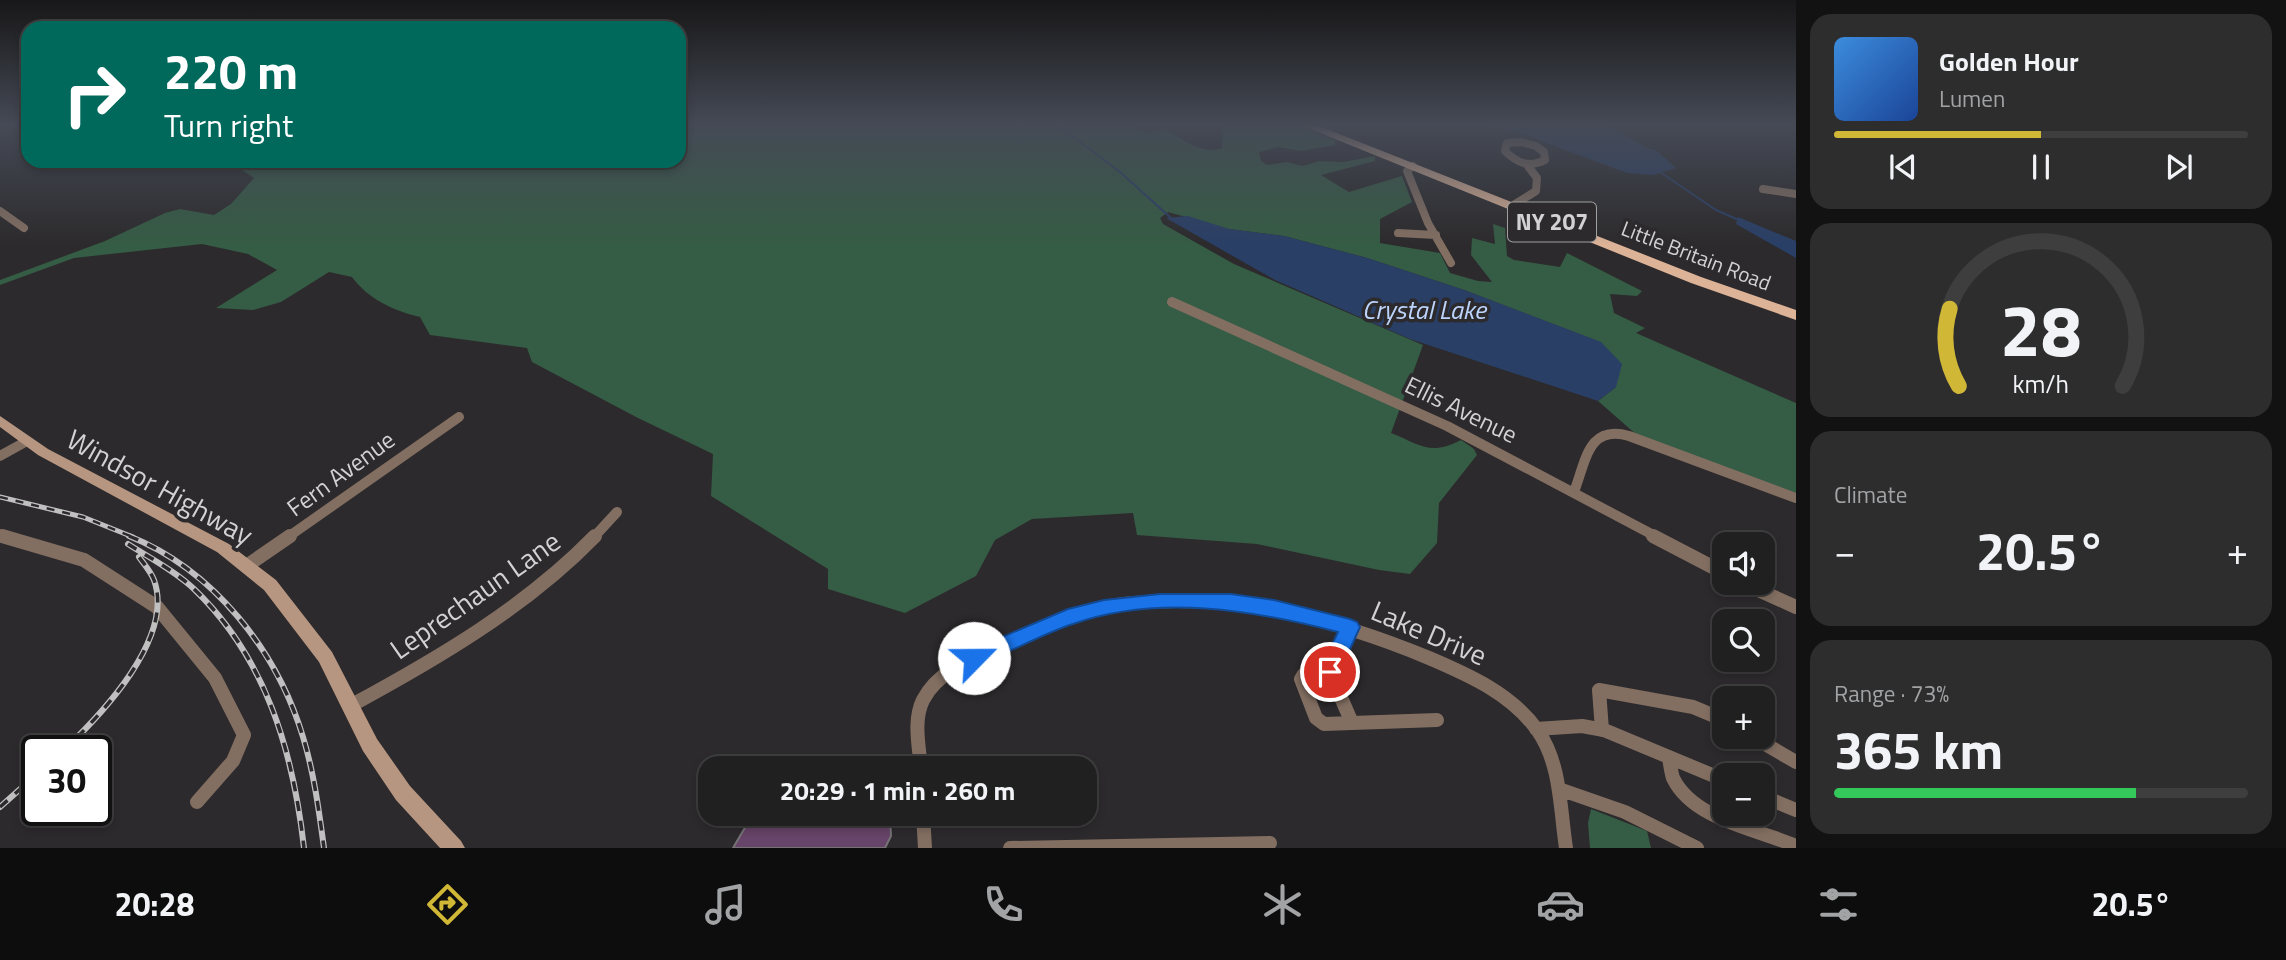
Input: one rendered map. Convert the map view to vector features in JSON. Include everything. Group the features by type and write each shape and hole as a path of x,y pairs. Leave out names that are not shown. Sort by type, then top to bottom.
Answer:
{"main road":[{"name":"Little Britain Road","path":"1413,166 1696,280 1796,316"},
{"name":"Windsor Highway","path":"0,420 27,441 223,548 248,565 270,585 326,657 370,745 403,793 454,848"}],"street":[{"path":"1413,166 1407,171 1408,178 1451,263"},
{"path":"1511,205 1536,191 1537,178 1528,166"},
{"path":"1763,189 1796,194"},
{"path":"0,211 23,228"},
{"path":"1398,233 1436,235"},
{"name":"Ellis Avenue","path":"1172,302 1447,426 1712,567"},
{"name":"Fern Avenue","path":"248,565 459,417"},
{"path":"1574,492 1589,454 1601,435 1618,433 1796,498"},
{"path":"0,456 27,441"},
{"name":"Leprechaun Lane","path":"351,706 407,675 532,591 571,560 617,512"},
{"path":"0,535 85,560 118,579 157,607 215,678 244,736 244,742 237,756 197,802"},
{"path":"1770,595 1796,607"},
{"name":"Lake Drive","path":"920,756 918,720 921,703 935,682 965,662 1068,617 1136,603 1231,602 1274,608 1350,627 1475,679 1520,711 1536,729 1557,772 1566,848"},
{"path":"1350,627 1330,672 1352,723"},
{"path":"1330,672 1304,674 1301,679 1316,718 1324,724 1437,720"},
{"path":"1602,730 1600,690 1693,708 1712,715"},
{"path":"1536,729 1582,726 1602,730 1712,775"},
{"path":"1774,749 1796,762"},
{"path":"1669,757 1669,771 1676,786 1698,806 1796,846"},
{"path":"1559,789 1625,813 1697,848"},
{"path":"1775,801 1796,810"},
{"path":"924,826 925,848"},
{"path":"1010,848 1270,843"}],"green space":[{"path":"1357,166 1321,175 1349,192 1402,176 1412,202 1380,219 1380,243 1440,253 1450,273 1492,282 1471,255 1472,238 1495,244 1493,224 1505,228 1507,256 1514,260 1560,267 1567,253 1642,291 1637,296 1610,294 1614,313 1645,328 1636,333 1796,403 1796,493 1638,436 1598,401 1616,387 1600,342 1464,290 1367,258 1284,236 1229,229 1168,212 1160,218 1163,224 1234,264 1423,345 1391,433 1418,445 1433,448 1461,440 1474,449 1477,455 1439,503 1437,543 1410,574 1257,544 1137,535 1133,513 1032,519 995,540 976,576 905,613 828,589 828,569 711,496 713,454 532,362 527,348 430,335 420,317 382,303 366,292 352,277 329,272 281,302 253,310 216,308 277,270 248,254 202,244 74,258 0,285 0,280 105,241 165,213 180,209 214,215 231,204 254,178 239,168"},
{"path":"1591,809 1647,831 1651,848 1590,848 1588,823"}],"water":[{"path":"1607,166 1673,166 1676,168 1653,175 1627,173"},
{"name":"Crystal Lake","path":"1188,216 1229,229 1284,236 1367,258 1464,290 1601,342 1622,364 1616,387 1598,401 1410,339 1275,280 1166,218"},
{"path":"1738,217 1796,241 1796,258 1736,224"}],"building":[{"path":"746,826 891,826 891,836 885,848 733,848"}],"waterway":[{"path":"1111,166 1171,218"},
{"path":"1660,172 1716,210 1741,221"}],"railway":[{"path":"0,497 83,517 133,537"},
{"path":"129,536 160,551 215,592 259,645 292,705 303,737 313,778 324,848"},
{"path":"128,544 194,589 219,616 258,676 283,742 292,776 304,848"},
{"path":"79,735 131,674 154,626 158,603 154,580 139,557"},
{"path":"0,807 21,788"}],"route":[{"path":"974,658 1068,617 1104,608 1160,601 1231,602 1274,608 1350,627 1330,672"}]}
